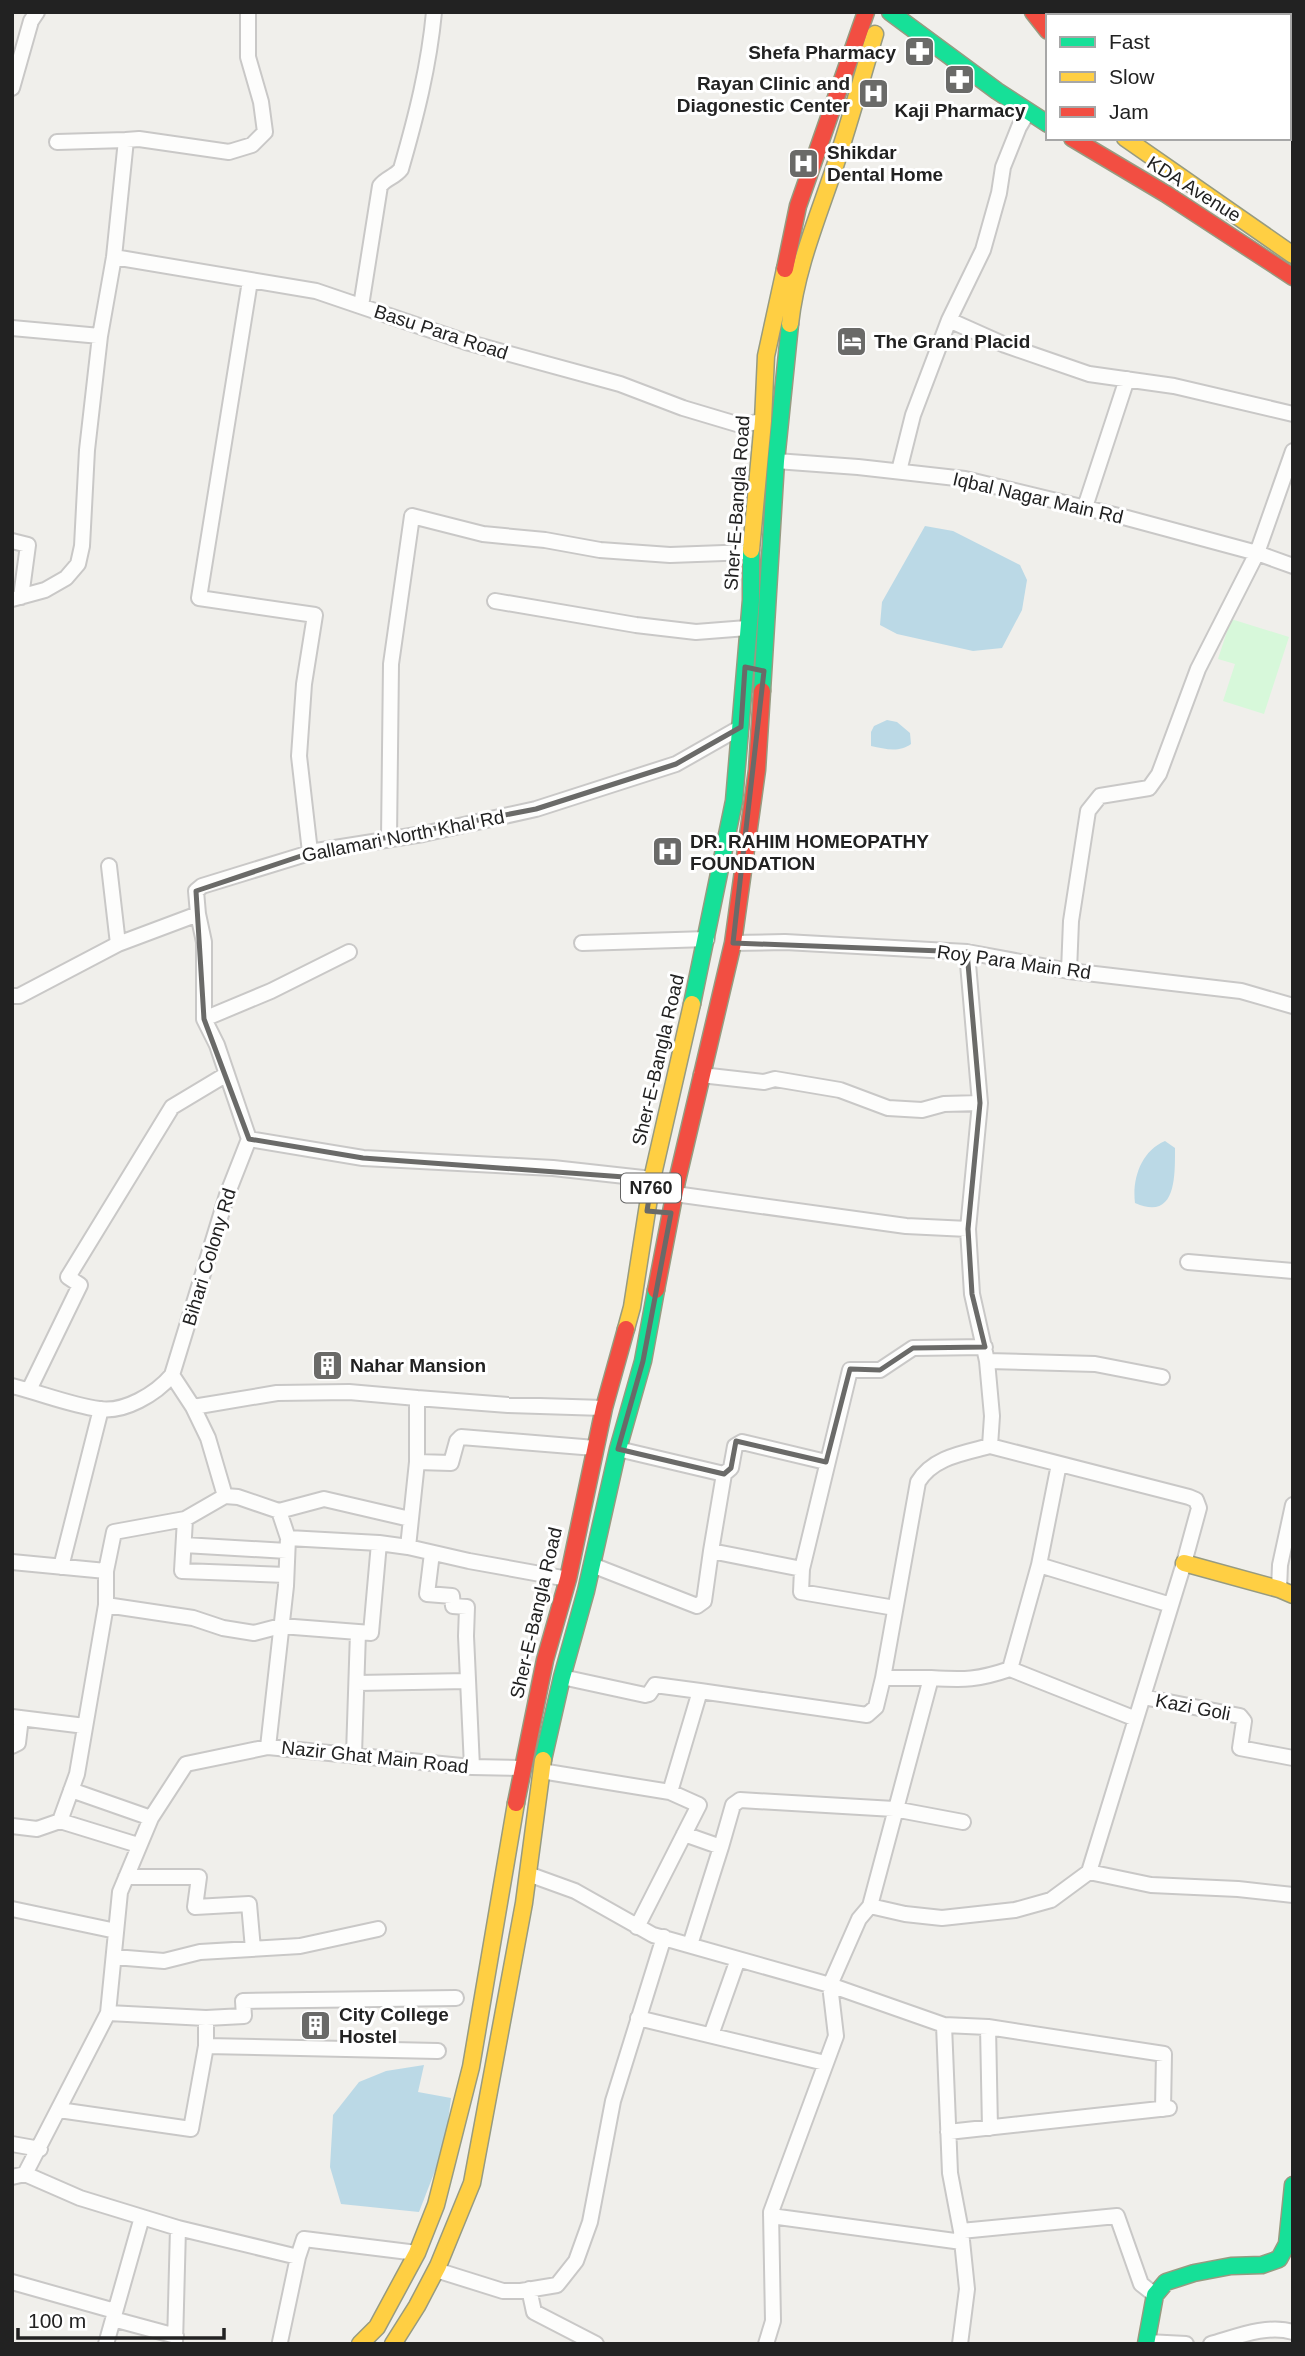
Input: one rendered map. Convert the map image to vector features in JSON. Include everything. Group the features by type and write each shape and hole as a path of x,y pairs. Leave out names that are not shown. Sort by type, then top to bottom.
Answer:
{"main road":[{"name":"Sher-E-Bangla Road","path":"360,2344 377,2327 417,2253 436,2205 471,2067 499,1899 545,1660 568,1579 604,1408 632,1307 652,1179 707,939 734,801 751,600 751,552 766,356 798,206 866,12"},
{"name":"Sher-E-Bangla Road","path":"393,2344 436,2270 457,2225 472,2183 524,1903 541,1771 618,1449 643,1361 675,1194 733,943 757,770 776,461 792,303 806,247 836,163 882,12"},
{"path":"890,12 1028,113 1046,123"},
{"path":"1033,12 1046,28"},
{"name":"KDA Avenue","path":"1075,140 1166,194 1293,277"},
{"name":"KDA Avenue","path":"1128,140 1293,255"},
{"path":"744,667 764,671"},
{"path":"647,1211 671,1213"},
{"path":"1184,1563 1286,1592"},
{"path":"499,1899 524,1903"},
{"path":"471,2067 493,2072"},
{"path":"1147,2343 1155,2295 1166,2282 1231,2266 1286,2262 1293,2185"}],"street":[{"path":"12,88 37,12"},
{"path":"57,142 139,139 229,152 252,145 265,132 261,102 248,57 248,12"},
{"path":"361,306 380,186 401,169 415,122 430,50 433,12"},
{"path":"899,471 914,415 949,320 983,250 999,193 1003,167 1019,127 1028,113"},
{"path":"12,541 28,545 16,598 46,590 66,578 78,564 82,545 87,450 100,336 114,257 126,140"},
{"name":"Basu Para Road","path":"114,257 316,291 466,342 620,384 683,408 740,425 763,421"},
{"path":"250,281 199,597 315,615 304,684 299,756 310,852"},
{"path":"949,320 1005,345 1077,370 1174,386 1293,414"},
{"path":"12,328 100,336"},
{"path":"1085,507 1127,379"},
{"path":"1069,971 1072,921 1088,811 1100,796 1149,788 1159,774 1198,669 1257,553 1293,451"},
{"name":"Iqbal Nagar Main Rd","path":"776,461 965,479 1085,507 1257,553 1293,566"},
{"path":"389,839 391,664 412,516 483,534 545,540 600,550 670,555 751,552"},
{"path":"495,601 636,625 695,632 747,628"},
{"name":"Gallamari North Khal Rd","path":"198,914 196,891 202,886 310,852 389,839 561,801 676,764 740,727"},
{"path":"109,866 118,944"},
{"path":"12,996 19,996 118,944 198,914 204,942 204,1019 217,1045 249,1139 363,1158 553,1168 652,1179"},
{"path":"582,943 707,939"},
{"name":"Roy Para Main Rd","path":"733,943 785,942 967,951 1069,971 1241,991 1293,1006"},
{"path":"967,951 980,1103 968,1228 972,1294 986,1354 992,1416 990,1446"},
{"path":"204,1019 271,991 349,952"},
{"path":"29,1390 80,1285 68,1277 172,1107 227,1074"},
{"path":"701,1074 764,1082 775,1079 840,1090 888,1108 922,1110 944,1104 980,1103"},
{"name":"Bihari Colony Rd","path":"172,1375 227,1195 249,1139"},
{"path":"675,1194 906,1226 968,1228"},
{"path":"1188,1262 1293,1271"},
{"path":"895,1608 801,1592 802,1569 826,1462 852,1369 882,1369 913,1348 1095,1364 1162,1377"},
{"path":"12,1386 101,1409 132,1402 161,1388 172,1375 193,1407 208,1438 225,1496"},
{"path":"193,1407 277,1393 349,1392 508,1405 604,1408"},
{"path":"408,1548 416,1462 417,1398"},
{"path":"61,1567 101,1409"},
{"path":"416,1462 451,1463 457,1441 461,1437 595,1448"},
{"path":"592,1565 697,1606 704,1601 724,1474 731,1468 736,1446 742,1442 826,1462"},
{"path":"562,1677 645,1695 649,1694 654,1685 867,1715 876,1707 883,1678 918,1482 924,1471 942,1460 990,1446 1196,1500 1199,1508 1184,1563 1088,1872 1051,1900 1015,1910 942,1918 905,1914 870,1906"},
{"path":"618,1449 724,1474"},
{"path":"1010,1669 1039,1565 1059,1464"},
{"path":"60,1821 77,1774 106,1605 106,1571 114,1532 185,1519 225,1496 238,1497 279,1511 324,1499 410,1520"},
{"path":"1286,1592 1279,1565 1293,1505"},
{"path":"268,1747 288,1545 279,1511"},
{"path":"185,1519 182,1571 286,1575"},
{"path":"184,1545 379,1543 568,1579"},
{"path":"106,1605 193,1618 223,1628 254,1633 281,1626 371,1633 379,1543"},
{"path":"711,1551 802,1569"},
{"path":"432,1553 427,1594 452,1596 453,1606 467,1607 472,1767"},
{"path":"12,1562 106,1571"},
{"path":"1039,1565 1171,1605"},
{"path":"354,1754 358,1632"},
{"path":"883,1678 968,1680 1010,1669 1136,1718"},
{"path":"766,2344 773,2321 771,2216 836,2036 830,1985 859,1919 870,1906 931,1678"},
{"path":"356,1683 468,1681"},
{"path":"670,1792 699,1692"},
{"name":"Kazi Goli","path":"1143,1697 1240,1716 1244,1721 1240,1748 1293,1758"},
{"path":"12,1746 18,1742 17,1718 85,1726"},
{"name":"Nazir Ghat Main Road","path":"19,2176 40,2149 108,2013 120,1892 151,1818 186,1764 268,1747 472,1767 523,1768"},
{"path":"541,1771 670,1792 699,1805 637,1927"},
{"path":"71,1790 151,1818"},
{"path":"690,1945 733,1805 740,1800 894,1809 963,1822"},
{"path":"12,1826 37,1829 60,1821 138,1845"},
{"path":"684,1834 721,1847"},
{"path":"1088,1872 1151,1885 1238,1889 1293,1895"},
{"path":"528,1874 575,1891 653,1936 830,1985 944,2025 988,2027 1164,2054 1166,2109 948,2132"},
{"path":"126,1877 199,1877 195,1907 249,1904 253,1949"},
{"path":"12,1909 116,1931"},
{"path":"114,1957 164,1961 200,1952 300,1946 378,1929"},
{"path":"436,2270 503,2291 529,2290 556,2285 576,2262 590,2222 612,2101 664,1937"},
{"path":"711,2035 738,1959"},
{"path":"108,2013 206,2018 244,2016 243,2001 456,1998"},
{"path":"59,2110 191,2129 206,2046 206,2018"},
{"path":"639,2018 825,2063"},
{"path":"944,2025 950,2173 967,2289 960,2344"},
{"path":"988,2027 990,2127"},
{"path":"206,2046 438,2051"},
{"path":"12,2144 40,2149"},
{"path":"19,2176 178,2228 298,2257"},
{"path":"771,2216 961,2236 1117,2216 1140,2284 1155,2295"},
{"path":"106,2344 142,2217"},
{"path":"12,2282 114,2315 175,2340 178,2228"},
{"path":"280,2342 304,2239 417,2253"},
{"path":"529,2290 534,2312 596,2344"},
{"path":"1211,2344 1259,2331 1285,2329 1293,2332"},
{"path":"1147,2343 1186,2344"}],"highlighted area":[{"path":"745,667 764,671 733,943 967,952 980,1103 968,1229 972,1294 985,1347 913,1348 880,1370 850,1369 826,1462 736,1441 731,1468 724,1474 618,1449 643,1361 671,1213 647,1211 652,1179 363,1158 249,1139 204,1019 196,891 316,851 536,809 676,764 741,727"}],"green space":[{"path":"1231,619 1289,637 1264,714 1223,701 1235,664 1218,659"}],"water":[{"path":"925,526 953,531 1020,565 1027,580 1022,610 1002,648 973,651 897,634 880,625 882,602"},
{"path":"887,720 897,722 910,733 911,744 897,749 871,746 874,726"},
{"path":"1165,1141 1175,1148 1175,1172 1170,1194 1159,1206 1148,1207 1135,1203 1135,1185 1140,1167 1150,1152"},
{"path":"424,2065 418,2092 451,2098 445,2145 419,2212 341,2204 330,2167 333,2115 359,2082 386,2071"}],"traffic: fast":[{"path":"890,12 997,91 1046,123"},
{"path":"762,691 776,461 790,324"},
{"path":"692,1004 734,801 751,600 751,550"},
{"path":"543,1760 586,1591 618,1449 643,1361 656,1290"},
{"path":"1146,2344 1155,2295 1166,2282 1194,2273 1231,2266 1262,2265 1279,2259 1287,2244 1293,2185"}],"traffic: slow":[{"path":"790,324 802,263 875,34"},
{"path":"1128,140 1293,255"},
{"path":"751,550 766,356 785,269"},
{"path":"626,1329 632,1307 652,1179 692,1004"},
{"path":"1184,1563 1293,1595"},
{"path":"393,2344 438,2266 472,2183 524,1903 543,1760"},
{"path":"360,2344 377,2327 417,2253 436,2205 471,2067 516,1803"}],"traffic: jam":[{"path":"785,269 798,206 866,12"},
{"path":"1033,12 1046,28"},
{"path":"1075,140 1166,194 1293,277"},
{"path":"656,1290 677,1181 733,943 757,770 762,691"},
{"path":"516,1803 545,1660 568,1579 604,1408 626,1329"}],"place":[{"name":"Shefa Pharmacy","path":"919,52"},
{"name":"Kaji Pharmacy","path":"960,79"},
{"name":"Rayan Clinic and Diagonestic Center","path":"873,94"},
{"name":"Shikdar Dental Home","path":"804,163"},
{"name":"The Grand Placid","path":"851,341"},
{"name":"DR. RAHIM HOMEOPATHY FOUNDATION","path":"667,852"},
{"name":"Nahar Mansion","path":"327,1365"},
{"name":"City College Hostel","path":"316,2025"}]}
